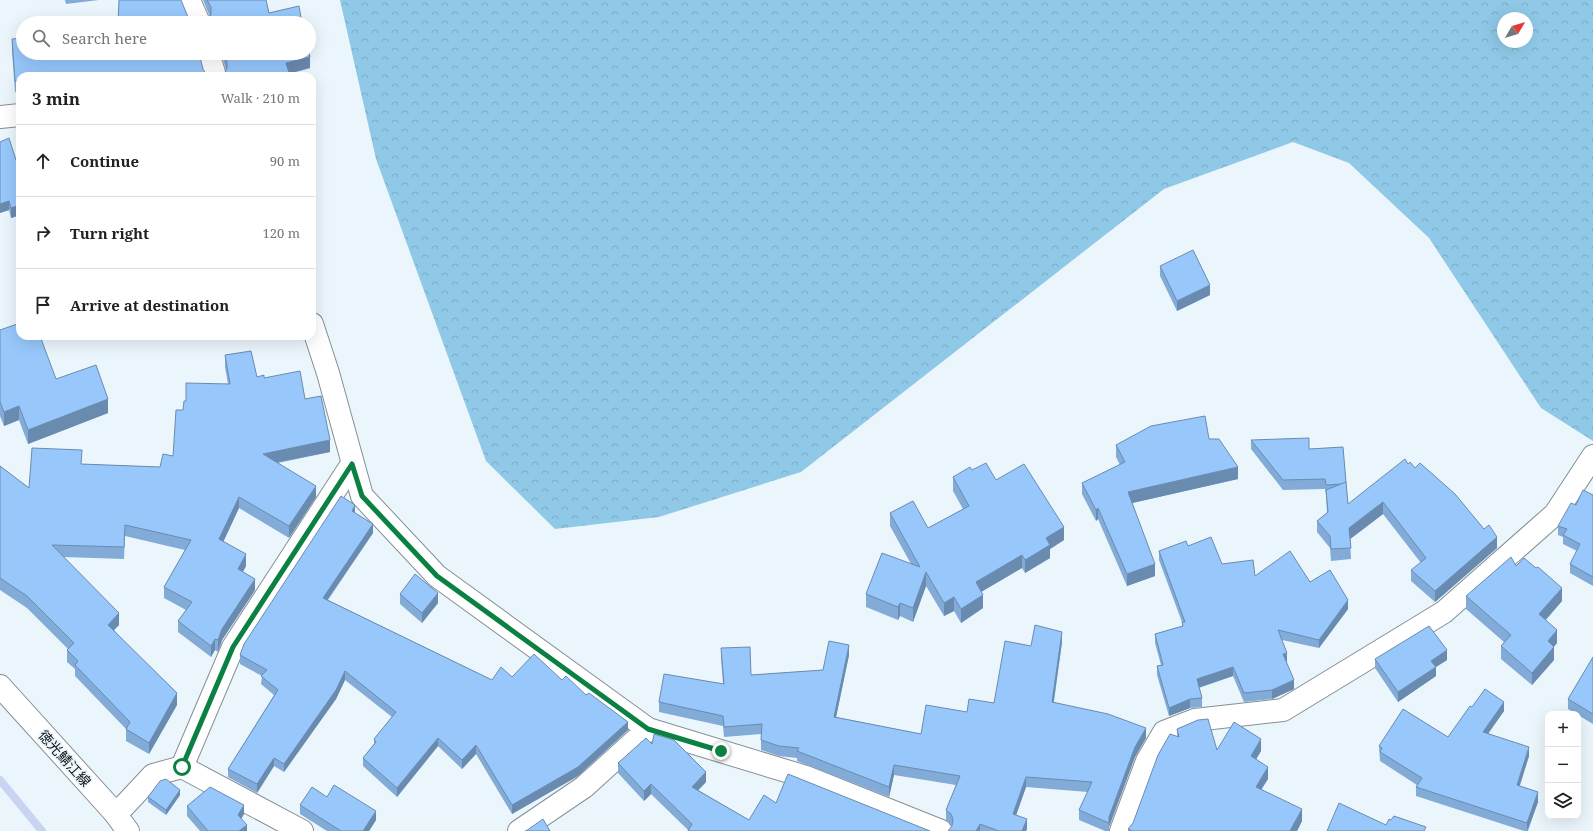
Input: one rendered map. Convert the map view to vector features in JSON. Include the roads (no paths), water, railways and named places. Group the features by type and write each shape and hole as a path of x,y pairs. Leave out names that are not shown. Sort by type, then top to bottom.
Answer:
{"street":[{"path":"189,0 196,16"},
{"path":"210,60 214,72"},
{"path":"0,118 16,116"},
{"path":"316,336 328,373 362,496 437,576 648,729 806,777 941,831"},
{"path":"1121,831 1147,762 1164,732 1195,720 1283,710 1444,612 1555,514 1593,456"},
{"path":"182,767 233,647 352,464"},
{"name":"徳光鯖江線","path":"0,686 114,812 128,831"},
{"path":"519,831 584,787 648,729"},
{"path":"114,812 124,806 153,776 182,767 302,831"}],"waterway":[{"path":"0,780 42,831"}]}
